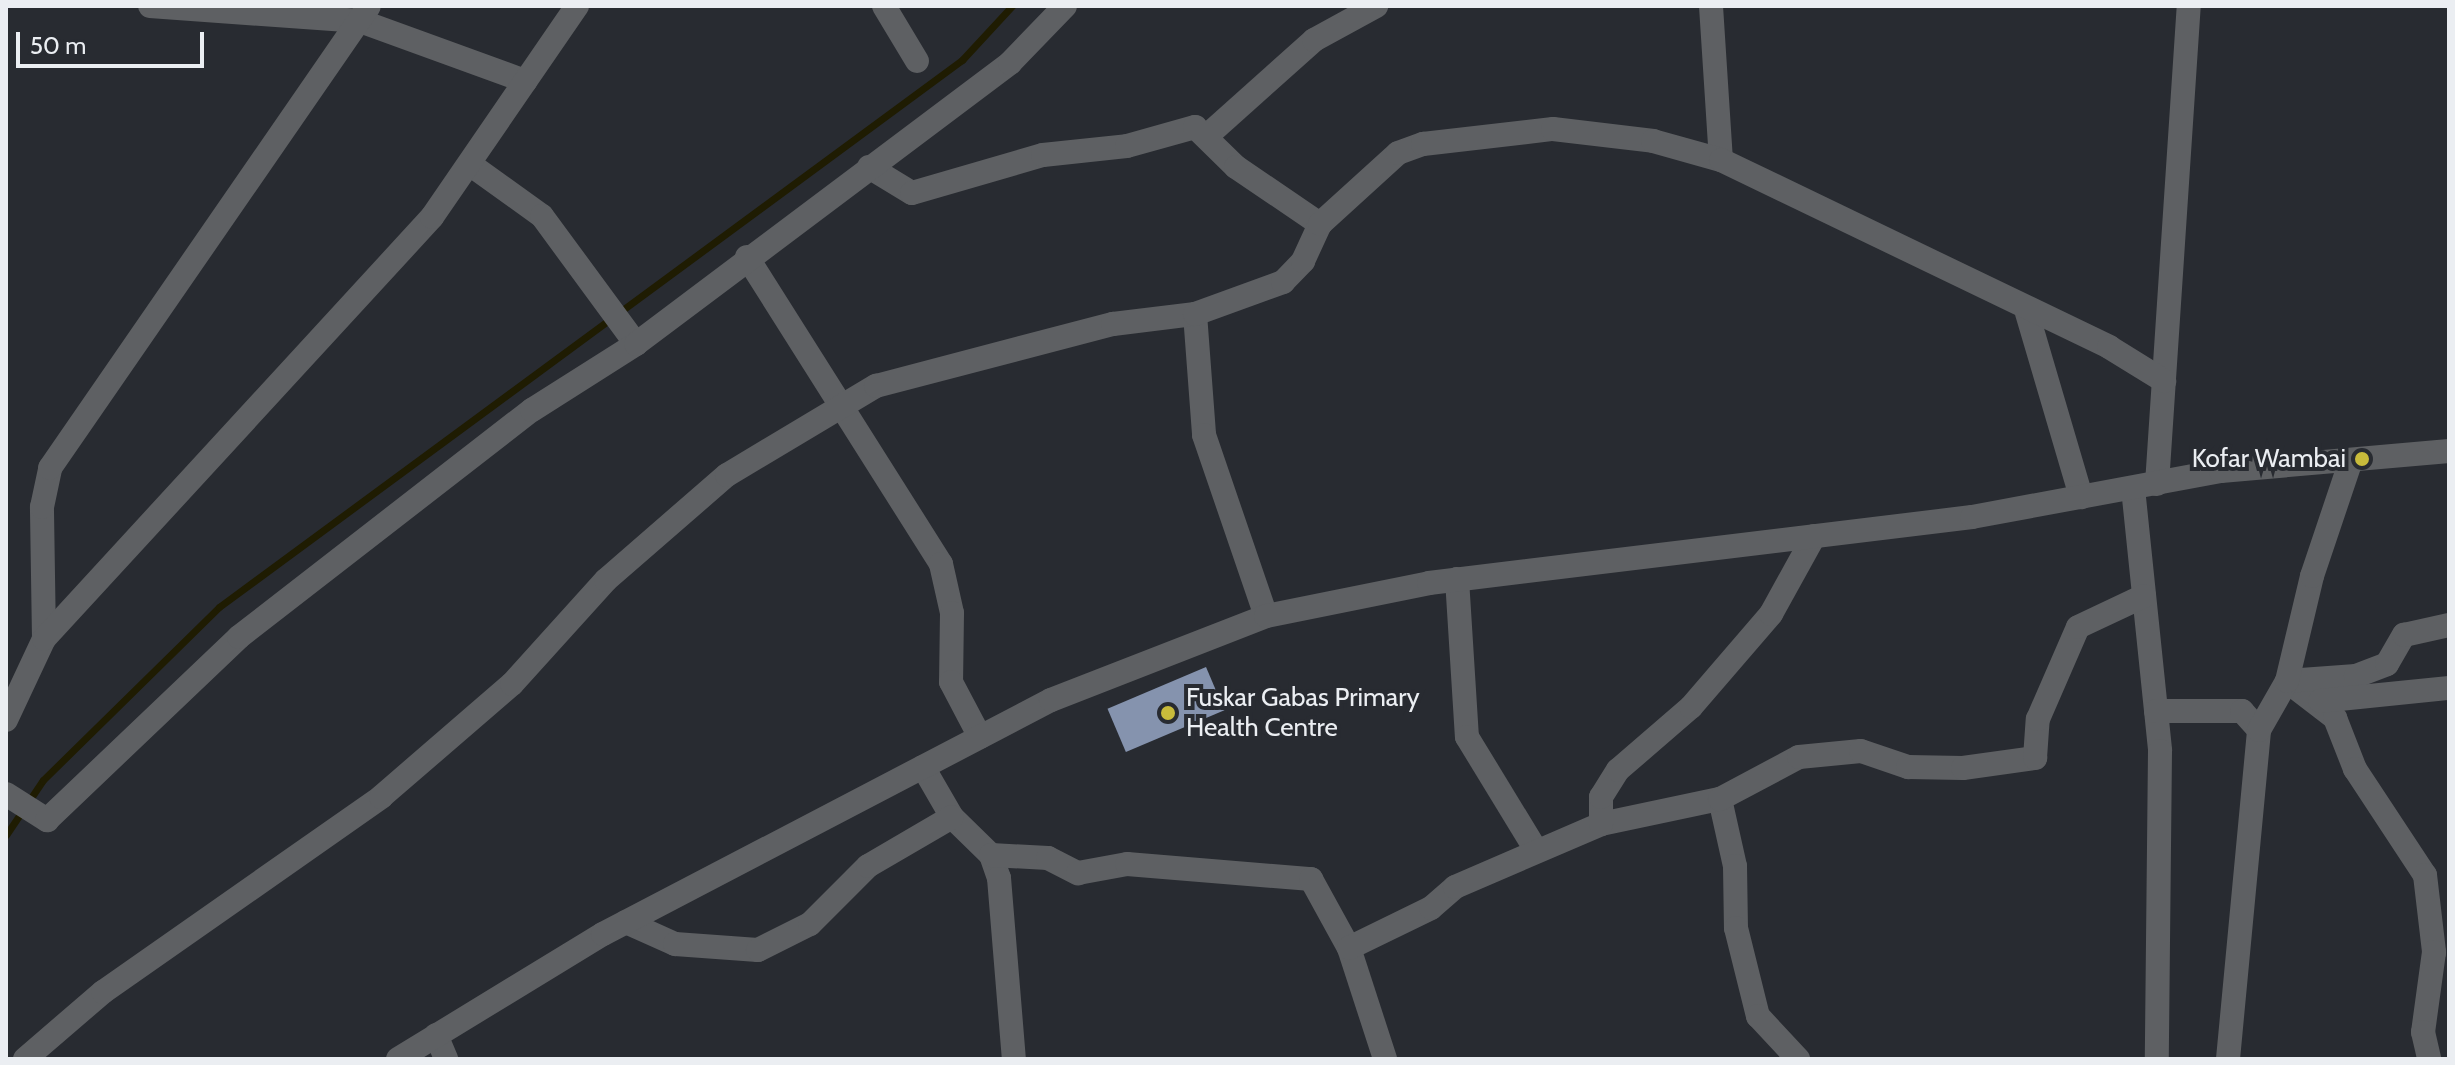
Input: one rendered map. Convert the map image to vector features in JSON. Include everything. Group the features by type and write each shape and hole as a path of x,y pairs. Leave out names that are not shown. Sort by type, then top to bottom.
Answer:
{"street":[{"path":"150,6 364,14 525,81"},
{"path":"6,720 44,639 471,165 577,6"},
{"path":"884,6 917,61"},
{"path":"13,798 42,820 239,637 630,337 747,257 1010,63 1065,6"},
{"path":"1209,134 1314,40 1376,6"},
{"path":"1711,6 1721,160"},
{"path":"2157,1059 2156,711 2144,596 2145,486 2164,381 2189,6"},
{"path":"44,639 42,507 50,468 364,14"},
{"path":"869,167 912,193 1043,155 1127,146 1188,126 1209,134 1236,167 1320,224"},
{"path":"25,1059 103,992 381,797 512,684 606,580 727,475 876,386 1083,332 1195,314 1283,282 1303,261 1320,224 1398,153 1423,144 1553,129 1653,141 1721,160 2027,313 2109,347 2164,381"},
{"path":"471,165 542,216 630,337"},
{"path":"747,257 941,564 952,613 951,682 980,737"},
{"path":"2027,313 2081,497"},
{"path":"1195,314 1204,435 1266,616"},
{"path":"398,1059 626,922 1051,700 1266,616 1457,579 1814,536 2145,486 2449,451"},
{"path":"2228,1059 2259,730 2287,681 2351,460"},
{"path":"1601,824 1601,797 1618,770 1691,707 1771,614 1814,536"},
{"path":"1457,579 1467,737 1536,850"},
{"path":"1349,948 1536,850 1601,824 1720,799 1799,757 1861,751 1908,767 1963,768 2035,758 2038,719 2078,627 2144,596"},
{"path":"2287,681 2356,676 2387,664 2404,635 2449,625"},
{"path":"2287,681 2320,701 2425,875 2434,952 2423,1032 2429,1059"},
{"path":"2320,701 2449,688"},
{"path":"2156,711 2242,711 2259,730"},
{"path":"923,767 952,817 991,855 1005,920 1014,1059"},
{"path":"1720,799 1735,866 1736,928 1758,1016 1798,1059"},
{"path":"626,922 675,944 758,950 810,924 868,866 952,817"},
{"path":"991,855 1048,858 1078,873 1127,864 1304,876 1349,948 1385,1059"},
{"path":"436,1035 446,1059"}],"building":[{"name":"Fuskar Gabas Primary Health Centre","path":"1206,667 1224,710 1126,752 1108,709"}],"waterway":[{"path":"6,835 43,780 219,607 962,60 1012,6"}],"place":[{"name":"Kofar Wambai","path":"2362,459"},
{"name":"Fuskar Gabas Primary Health Centre","path":"1168,713"}]}
